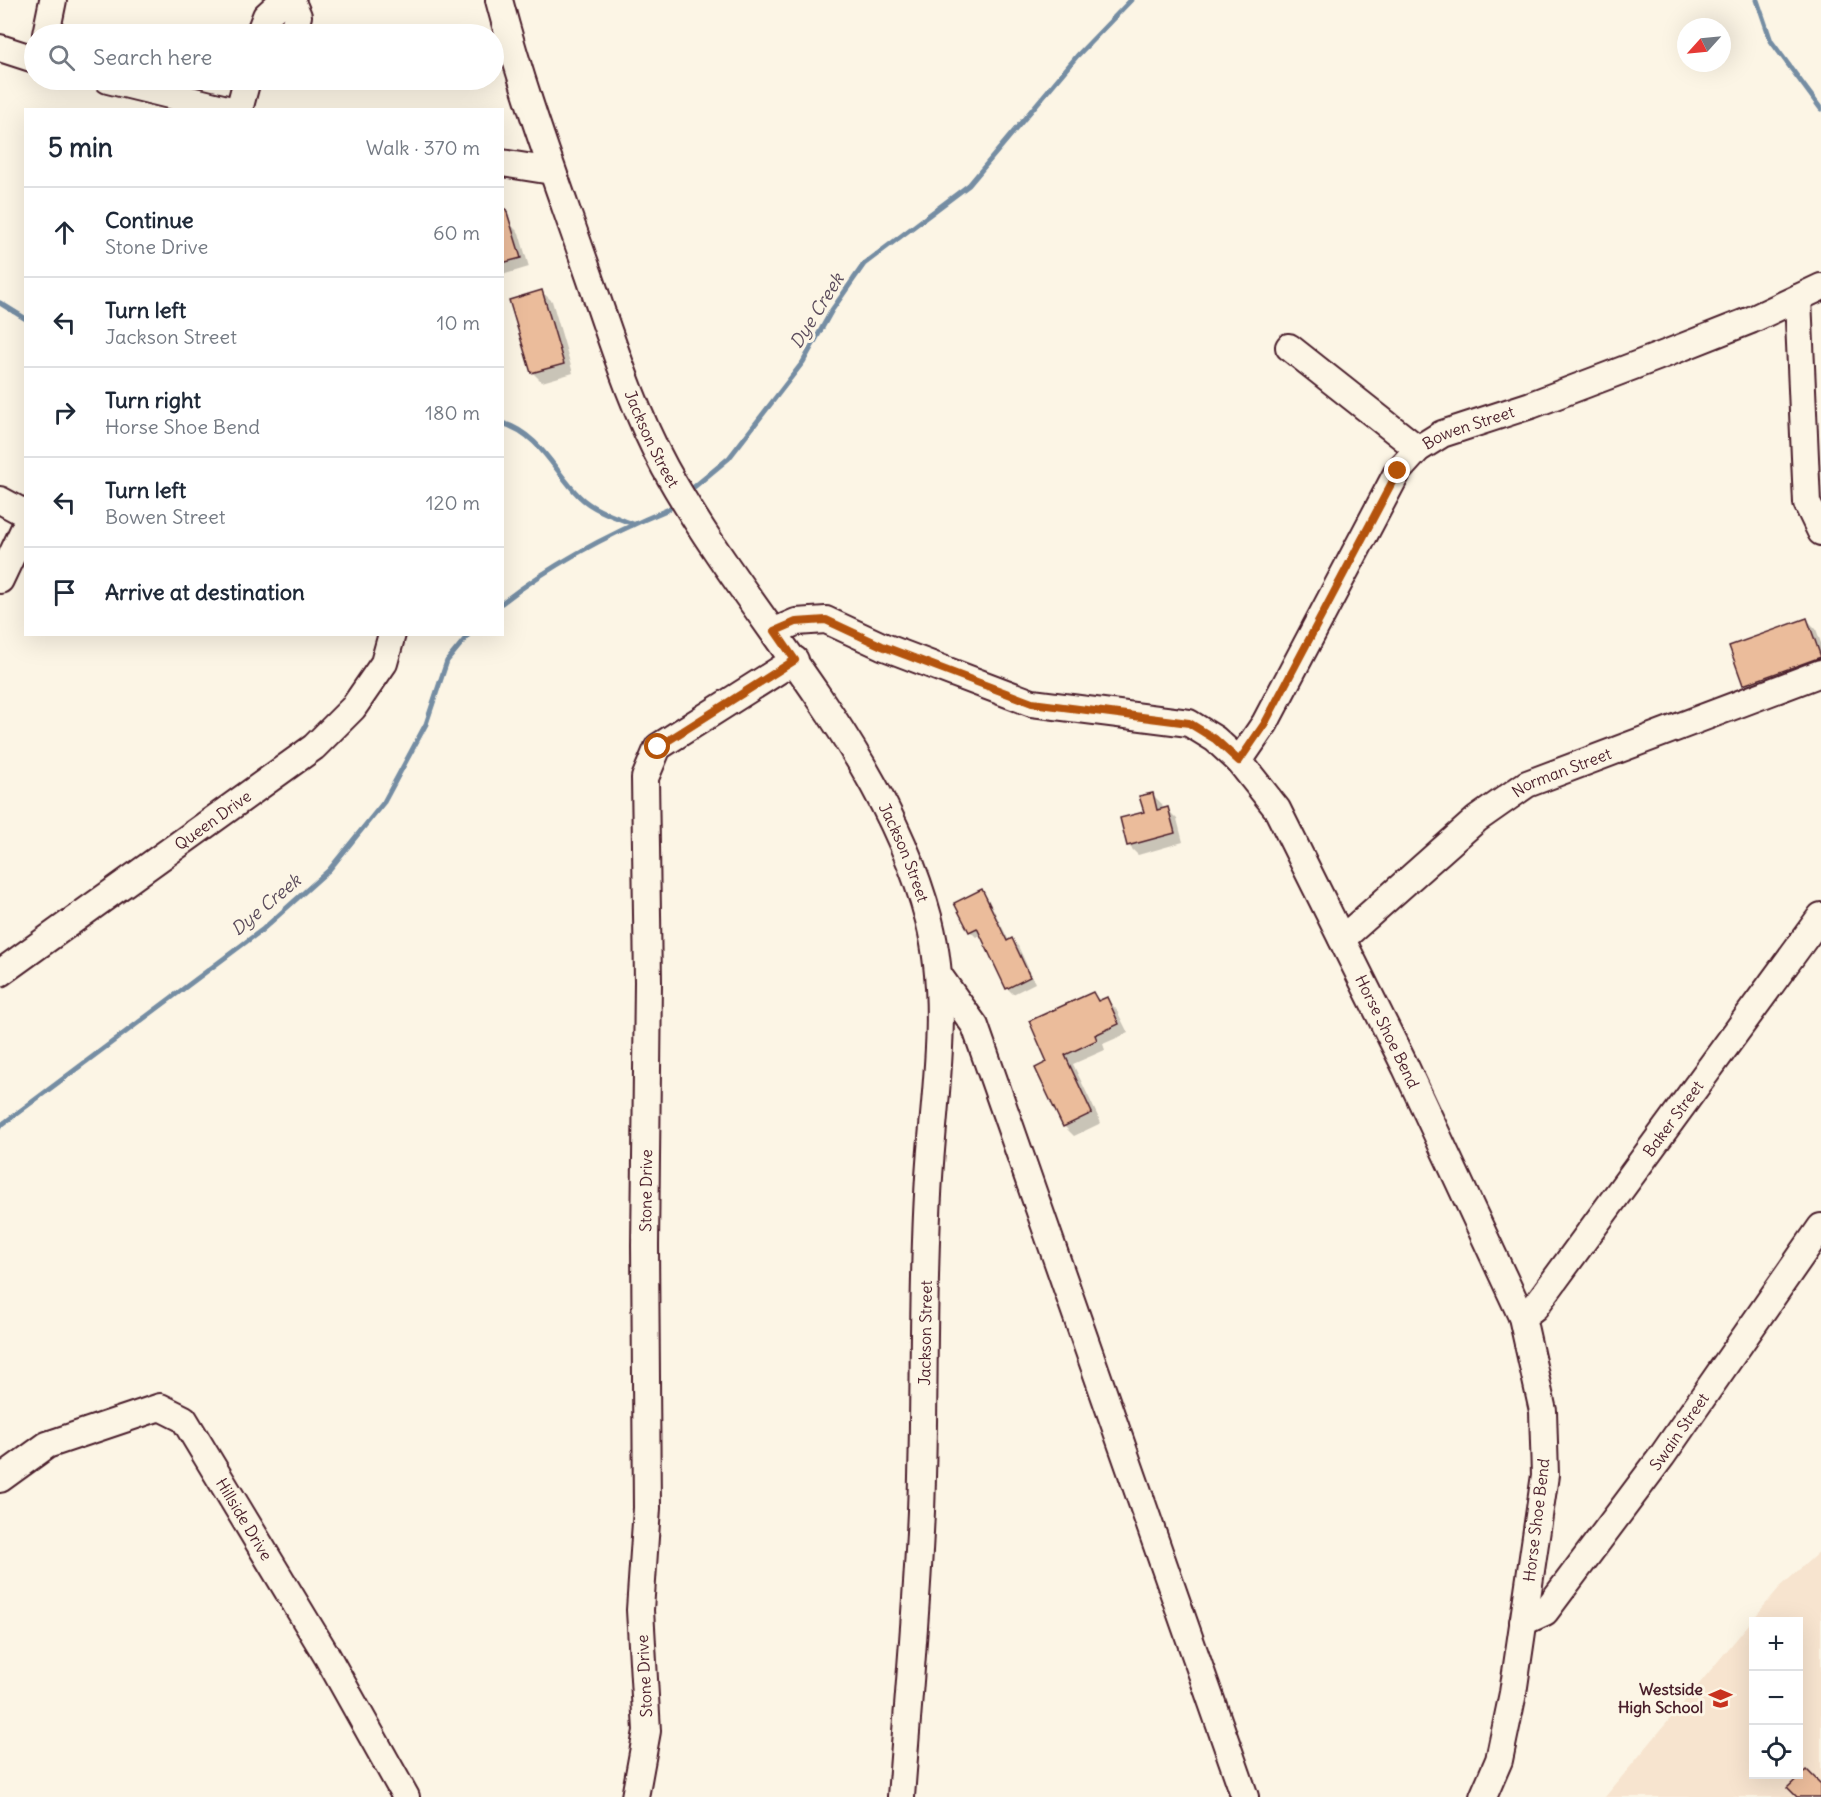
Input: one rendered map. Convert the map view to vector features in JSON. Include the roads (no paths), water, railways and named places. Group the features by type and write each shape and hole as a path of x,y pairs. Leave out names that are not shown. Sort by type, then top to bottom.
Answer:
{"street":[{"path":"48,24 53,0"},
{"name":"Jackson Street","path":"499,0 552,171 618,356 663,464 692,514 837,721 880,794 912,867 929,920 940,977 941,1027 928,1195 921,1513 901,1797"},
{"path":"263,24 267,16 280,3 293,4 298,16 295,24"},
{"path":"0,48 24,56"},
{"path":"149,90 223,108"},
{"path":"240,108 245,90"},
{"path":"504,163 552,171"},
{"path":"1810,292 1807,503 1821,532"},
{"name":"Bowen Street","path":"1239,761 1265,723 1398,471 1418,449 1442,434 1531,405 1654,358 1751,320 1810,292"},
{"path":"1289,347 1418,449"},
{"path":"0,500 24,513"},
{"path":"0,579 24,529"},
{"name":"Horse Shoe Bend","path":"775,631 796,622 826,620 882,646 1032,703 1189,723 1215,739 1239,761 1277,810 1406,1068 1522,1317 1543,1411 1545,1475 1513,1693 1499,1760 1483,1797"},
{"name":"Queen Drive","path":"0,974 314,747 353,708 384,663 391,636"},
{"name":"Stone Drive","path":"636,1797 647,1731 640,1610 647,1508 645,1246 648,982 645,778 658,747 795,660"},
{"name":"Norman Street","path":"1342,939 1477,819 1527,784 1821,673"},
{"name":"Baker Street","path":"1522,1317 1535,1307 1821,916"},
{"path":"940,977 975,1026 1245,1797"},
{"name":"Swain Street","path":"1523,1623 1545,1612 1662,1456 1821,1227"},
{"name":"Hillside Drive","path":"0,1479 46,1445 160,1407 184,1419 327,1656 406,1797"}],"waterway":[{"name":"Dye Creek","path":"688,492 729,458 803,362 832,310 864,264 969,185 1077,56 1131,0"},
{"path":"1757,0 1771,41 1821,109"},
{"path":"0,303 24,318"},
{"path":"504,424 515,428 536,444 585,501 604,513 633,524"},
{"name":"Dye Creek","path":"504,602 561,562 603,539 669,509 676,502"},
{"name":"Dye Creek","path":"0,1126 262,930 329,870 384,802 426,724 447,661 467,636"}],"place":[{"name":"Westside High School","path":"1721,1698"}]}
